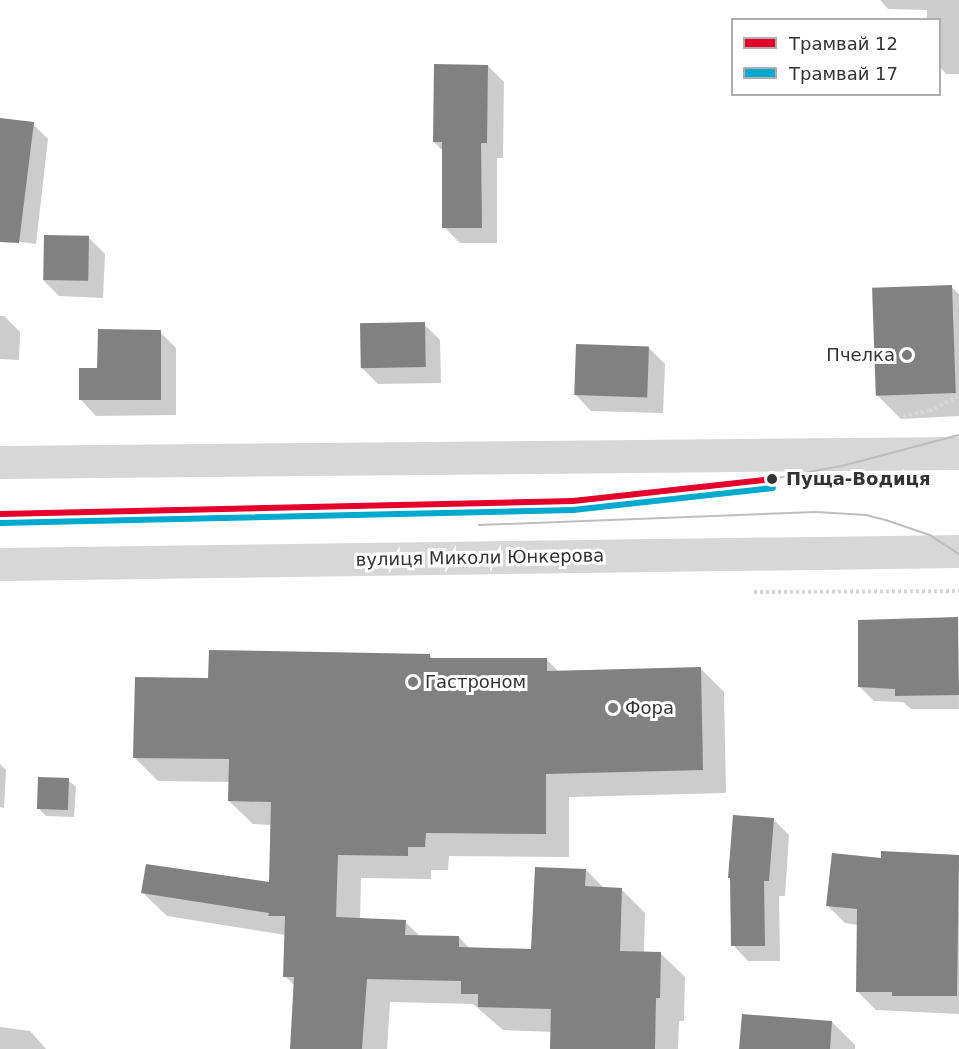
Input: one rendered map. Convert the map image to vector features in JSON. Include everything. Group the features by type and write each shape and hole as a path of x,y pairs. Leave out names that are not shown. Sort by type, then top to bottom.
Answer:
{"street":[{"path":"0,462 959,453"},
{"name":"вулиця Миколи Юнкерова","path":"0,564 959,551"}],"building":[{"path":"434,64 488,65 487,143 481,143 482,228 442,228 442,142 433,142"},
{"path":"0,118 34,122 19,243 0,242"},
{"path":"44,235 89,236 88,281 43,280"},
{"path":"952,285 956,393 876,396 872,288"},
{"path":"425,322 426,367 361,368 360,323"},
{"path":"98,329 161,330 161,400 79,400 79,368 97,368"},
{"path":"576,344 649,347 647,398 574,395"},
{"path":"958,617 959,695 895,696 895,689 858,687 858,620"},
{"path":"209,650 430,654 430,658 547,658 547,671 701,667 703,770 546,774 546,834 426,833 425,847 408,847 408,856 338,855 336,917 406,920 405,935 459,936 459,947 531,949 535,867 586,869 585,886 622,888 620,951 661,952 660,998 656,998 655,1049 550,1049 551,1009 478,1007 478,994 461,994 461,981 367,979 362,1049 290,1049 294,977 283,977 285,916 268,916 269,913 141,893 146,864 269,882 271,802 228,801 229,759 133,758 135,677 208,678"},
{"path":"38,777 69,778 68,810 37,809"},
{"path":"733,815 774,818 769,881 764,881 765,946 731,946 730,878 728,878"},
{"path":"881,851 959,855 957,996 892,996 892,992 856,992 857,909 826,906 832,853 881,858"},
{"path":"742,1014 832,1021 830,1049 739,1049"}],"tram line":[{"path":"772,479 846,465 959,435"},
{"name":"12","path":"0,514 573,501 772,479"},
{"name":"17","path":"0,523 573,510 773,488"},
{"path":"479,525 816,512 866,515 930,535 959,554"}],"place":[{"name":"Пчелка","path":"907,355"},
{"name":"Пуща-Водиця","path":"772,479"},
{"name":"Гастроном","path":"413,682"},
{"name":"Фора","path":"613,708"}]}
